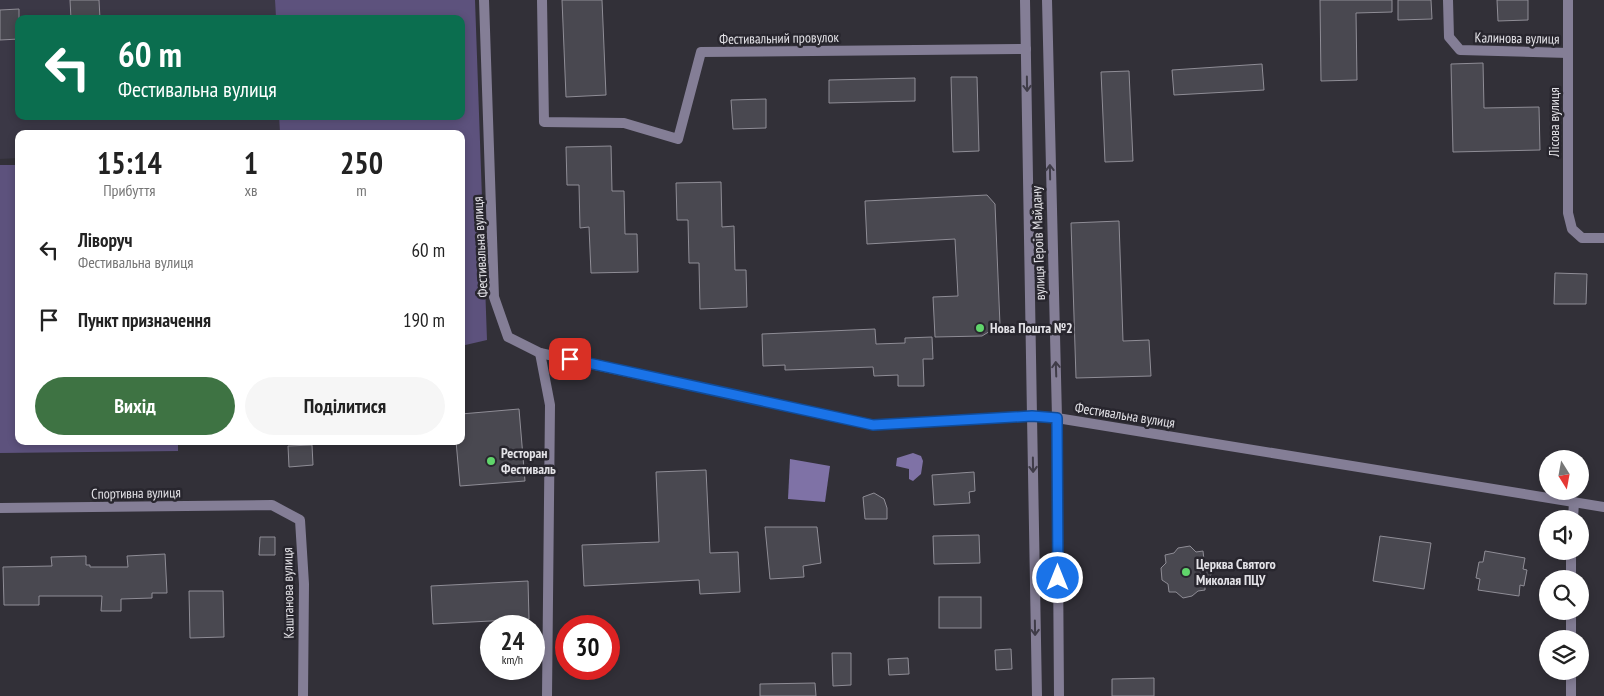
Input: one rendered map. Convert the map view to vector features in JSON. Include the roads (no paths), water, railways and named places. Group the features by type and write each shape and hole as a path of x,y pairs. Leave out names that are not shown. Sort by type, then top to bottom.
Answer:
{"street":[{"name":"Фестивальна вулиця","path":"484,0 494,297 508,337 540,353 873,425 1032,416 1057,418 1604,506"},
{"name":"Фестивальний провулок","path":"542,0 544,122 624,123 678,139 701,52 1026,49"},
{"name":"вулиця Героїв Майдану","path":"1025,0 1036,696"},
{"name":"вулиця Героїв Майдану","path":"1047,0 1057,418 1059,696"},
{"name":"Калинова вулиця","path":"1448,0 1449,37 1460,50 1568,53"},
{"name":"Лісова вулиця","path":"1568,0 1568,213 1572,229 1582,238 1604,238"},
{"path":"540,353 550,405 548,696"},
{"path":"1574,502 1574,510"},
{"name":"Спортивна вулиця","path":"0,508 272,505"},
{"name":"Каштанова вулиця","path":"272,505 300,520 304,584 303,696"},
{"path":"1571,680 1571,696"}],"place":[{"name":"Нова Пошта №2","path":"980,328"},
{"name":"Ресторан Фестиваль","path":"491,461"},
{"name":"Церква Святого Миколая ПЦУ","path":"1186,572"}]}
